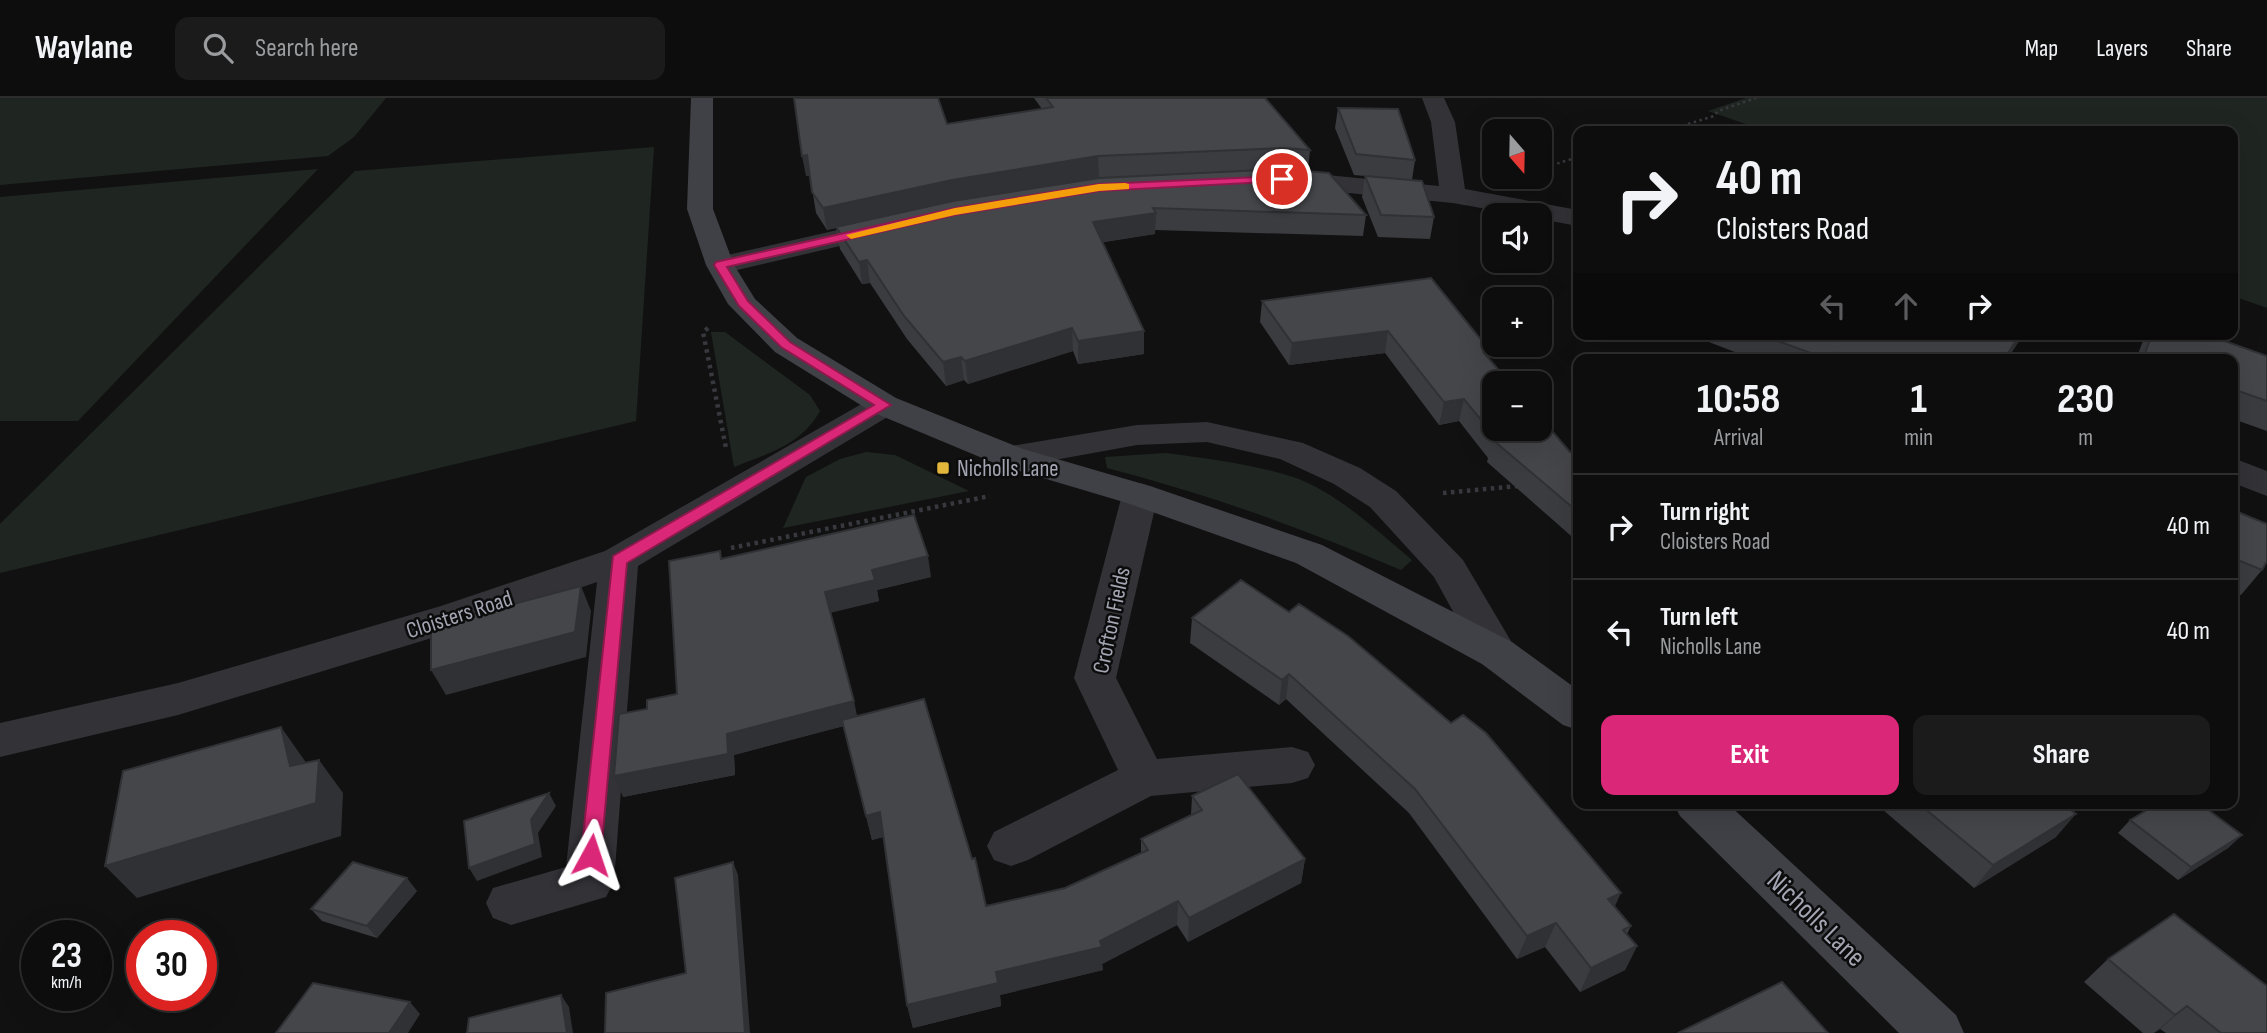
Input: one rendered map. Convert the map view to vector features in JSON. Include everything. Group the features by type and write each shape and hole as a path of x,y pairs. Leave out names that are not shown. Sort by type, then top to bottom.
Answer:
{"street":[{"path":"702,98 700,209 720,265 743,304 786,345 884,405 1011,457 1140,495 1309,554 1497,653 1573,709"},
{"path":"1433,98 1444,122 1453,195"},
{"path":"1256,180 1282,179 1453,195 1573,217"},
{"path":"720,265 916,220"},
{"name":"Cloisters Road","path":"0,740 178,699 454,617 619,560 884,405"},
{"path":"1011,457 1137,435 1207,432 1290,451 1347,476 1383,499 1449,569 1497,653"},
{"path":"2238,471 2267,485"},
{"name":"Crofton Fields","path":"1140,495 1095,678 1144,778"},
{"path":"511,903 589,882 619,560"},
{"path":"1011,846 1144,778 1292,765"},
{"name":"Nicholls Lane","path":"1702,809 1937,1033"}],"path":[{"path":"1681,126 1714,116 1718,111 1756,98"},
{"path":"1552,166 1573,159"},
{"path":"735,494 703,332 743,304"},
{"path":"1383,499 1526,485"},
{"path":"720,551 1002,494"}],"shaded area":[{"path":"0,98 386,98 354,137 328,156 0,185"},
{"path":"1746,98 2267,98 2267,308 2238,298 2238,126 1752,126 1708,111"},
{"path":"654,147 636,421 0,573 0,524 355,171"},
{"path":"318,169 78,421 0,421 0,197"},
{"path":"711,332 725,332 810,395 820,411 794,440 734,467"},
{"path":"866,452 895,455 969,491 783,528 806,477 840,459"},
{"path":"1166,453 1230,462 1293,477 1341,502 1412,560 1401,570 1256,513 1107,468 1105,457"}],"building":[{"path":"794,98 938,98 947,124 1053,107 1046,98 1265,98 1310,150 1284,148 1098,156 952,180 823,208 812,192 807,155 802,156"},
{"path":"1338,108 1398,109 1415,160 1356,154"},
{"path":"1284,169 1329,173 1366,215 1153,208 1156,213 1093,222 1144,331 1078,341 1072,328 965,361 961,357 943,362 904,316 867,260 859,262 836,227 953,201 1099,178"},
{"path":"1365,176 1422,181 1434,217 1381,215"},
{"path":"1431,278 1482,341 1482,357 1487,357 1500,371 1482,371 1482,421 1464,399 1444,402 1388,331 1292,343 1262,301"},
{"path":"1775,340 2017,340 2007,354 1813,354"},
{"path":"2150,340 2222,340 2267,356 2267,401 2238,391 2238,354 2145,354"},
{"path":"1552,431 1573,454 1573,508 1494,441 1552,441"},
{"path":"2238,512 2267,524 2267,561 2262,570 2238,560"},
{"path":"914,515 928,556 872,570 875,580 825,592 854,701 727,734 728,754 614,776 619,714 647,709 647,700 677,694 669,561 720,551 721,559"},
{"path":"1241,580 1289,612 1299,604 1348,636 1451,723 1463,715 1486,733 1621,893 1608,899 1631,926 1623,930 1637,946 1591,968 1556,923 1527,936 1415,789 1289,674 1282,680 1192,618"},
{"path":"581,586 575,632 431,670 431,626"},
{"path":"924,699 972,859 975,858 986,906 1065,888 1148,850 1141,839 1202,810 1192,796 1238,774 1305,859 1189,918 1178,901 1100,941 1102,947 996,972 998,983 907,1005 880,812 866,816 842,720"},
{"path":"281,727 290,766 319,760 316,803 105,866 123,771"},
{"path":"549,793 531,820 535,844 469,868 464,821"},
{"path":"1925,809 2070,809 2076,814 1993,865"},
{"path":"2149,809 2207,809 2242,835 2191,867 2130,820"},
{"path":"353,862 407,878 367,926 311,909"},
{"path":"733,862 745,1033 605,1033 606,993 686,973 675,878"},
{"path":"2174,914 2267,986 2267,1033 2221,1033 2187,1006 2175,1015 2108,959"},
{"path":"1782,982 1828,1033 1678,1033"},
{"path":"313,983 410,1002 389,1033 276,1033"},
{"path":"561,995 567,1033 467,1033 469,1018"}],"slow traffic":[{"path":"851,235 955,212 1125,186"}],"place":[{"name":"Nicholls Lane","path":"943,468"}],"route":[{"path":"591,855 619,560 884,405 786,345 743,304 720,265 955,212 1099,188 1282,179"}]}
